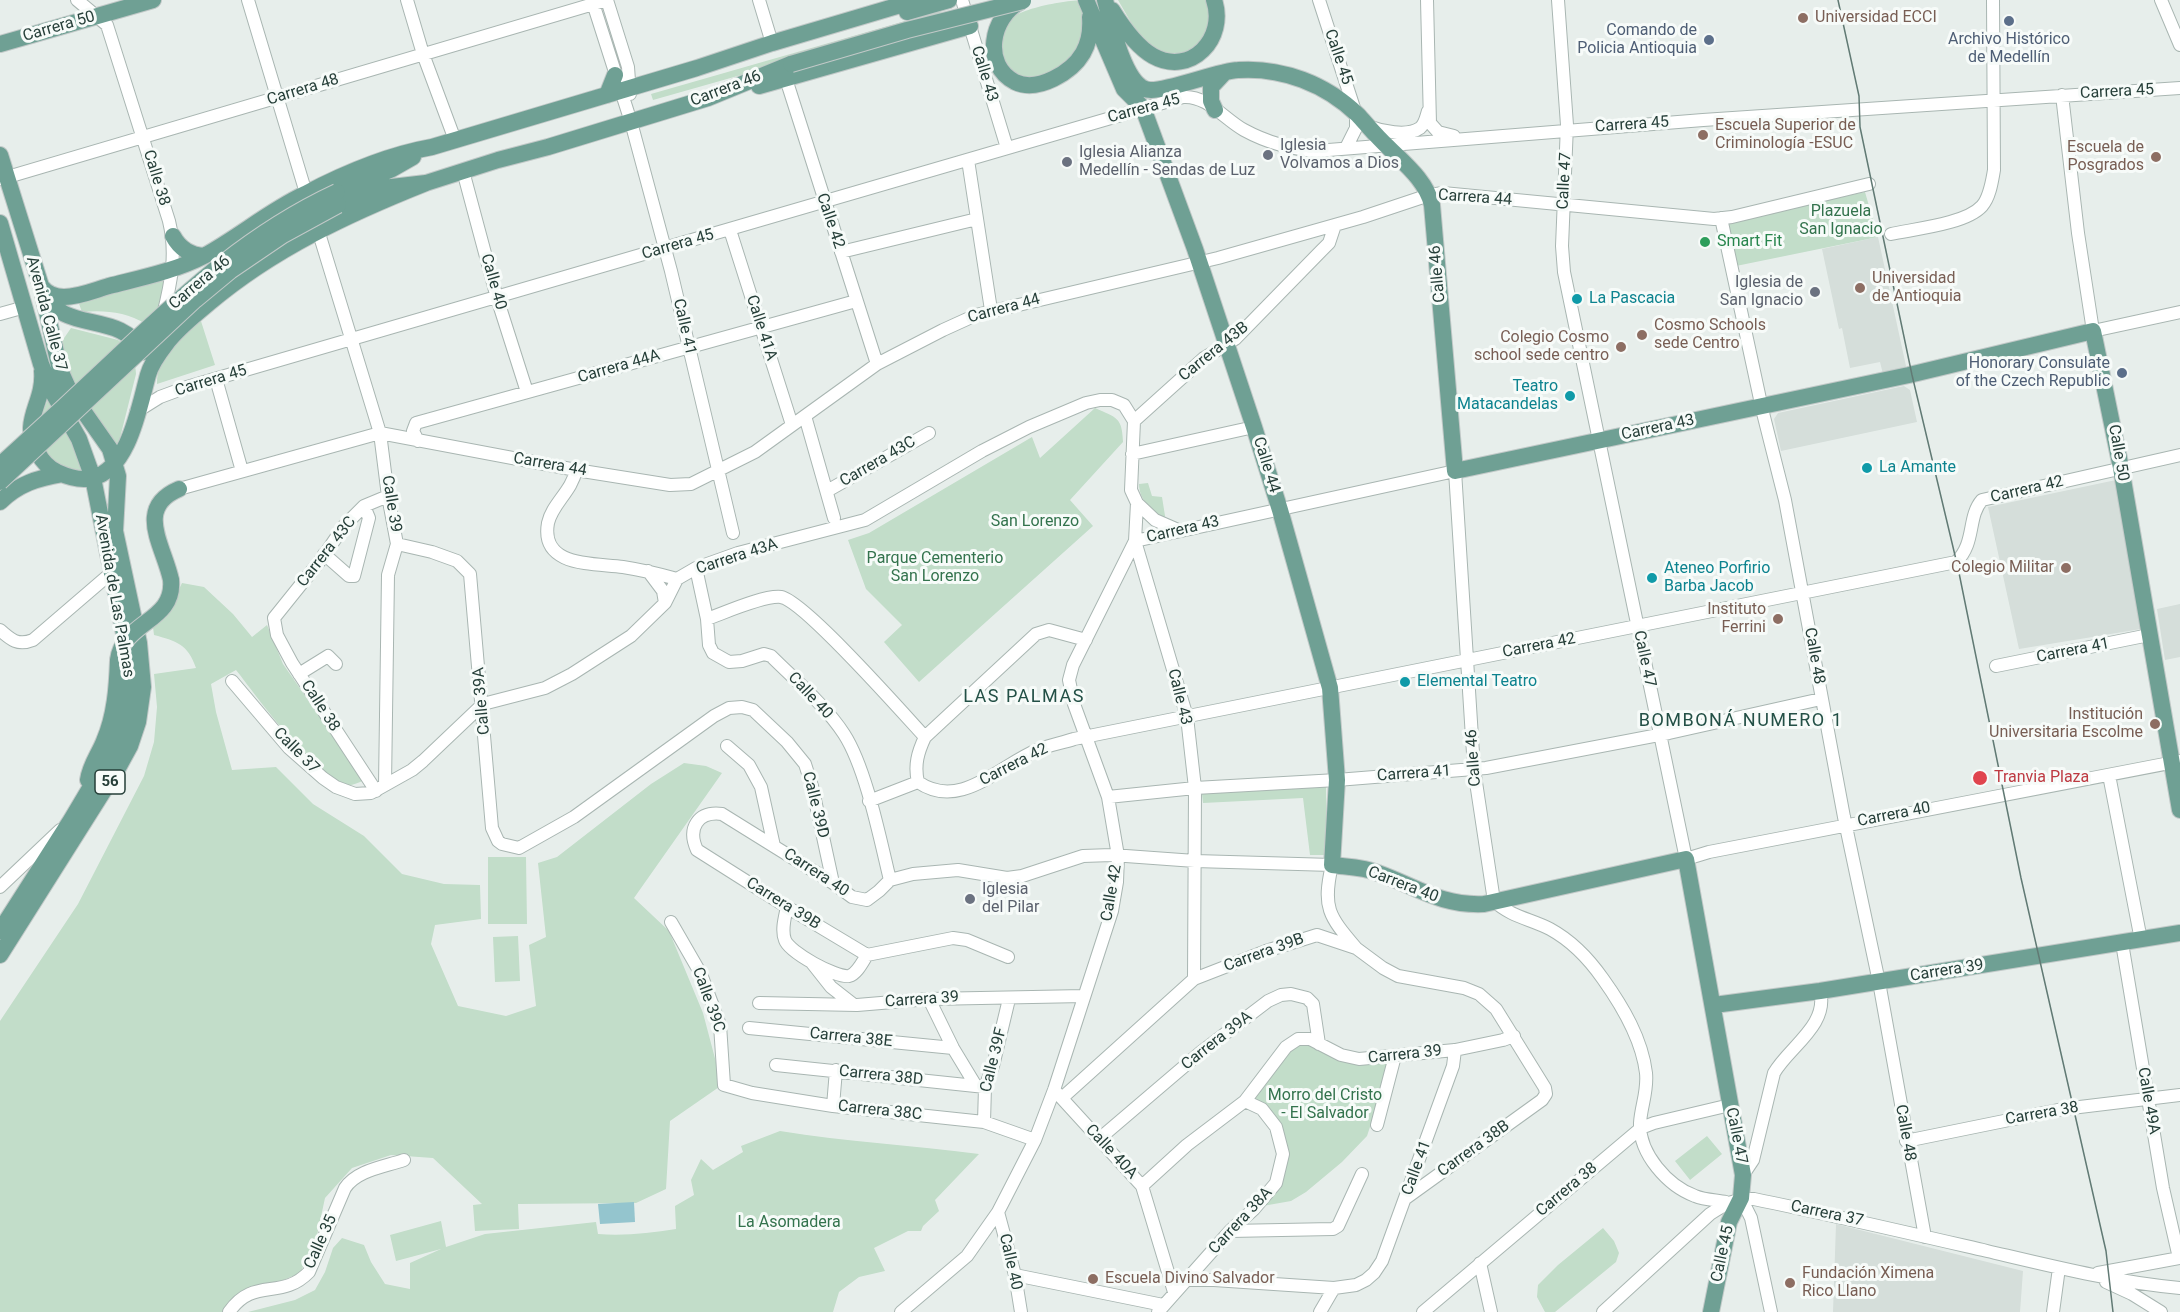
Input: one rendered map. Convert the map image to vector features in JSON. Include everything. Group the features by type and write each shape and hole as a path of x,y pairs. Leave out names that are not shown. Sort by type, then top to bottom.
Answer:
{"main road":[{"name":"Carrera 50","path":"0,44 153,0"},
{"name":"Carrera 46","path":"116,463 126,447 148,374 162,350 179,328 250,271 318,230 426,183 708,98 783,59 917,0"},
{"name":"Carrera 46","path":"783,59 949,0"},
{"name":"Carrera 46","path":"41,286 45,292 55,296 75,296 172,269 204,256 279,207 363,167 402,152 432,147 618,87 697,68 783,59 1025,0"},
{"path":"1025,0 1004,14 994,34 996,57 1008,76 1016,82 1029,85 1043,82 1066,71 1083,53 1091,29 1088,5"},
{"path":"1105,0 1118,19 1147,52 1160,59 1175,62 1197,55 1212,39 1217,23 1214,0"},
{"path":"1105,0 1127,69 1143,89 1160,90 1207,75 1225,72 1265,70 1299,78 1327,91 1362,120"},
{"name":"Calle 44","path":"1088,5 1124,89 1143,108 1200,262 1280,510 1330,688 1337,780 1332,864"},
{"path":"783,59 970,26"},
{"path":"1215,110 1211,102 1211,87 1225,72"},
{"name":"Calle 45","path":"1362,120 1419,179 1429,195"},
{"name":"Carrera 46","path":"2,493 195,300 230,271 337,199 432,147"},
{"name":"Avenida Calle 37","path":"0,155 3,179 41,286 65,383 101,436 116,463"},
{"name":"Carrera 46","path":"0,465 206,275 260,235 292,215 337,199 382,188 426,183"},
{"name":"Calle 46","path":"1429,195 1433,214 1455,471"},
{"name":"Avenida Calle 37","path":"0,224 41,364 52,391 79,439 90,482"},
{"path":"173,236 176,242 189,253 204,256 199,270 205,284 218,290 226,289"},
{"path":"41,286 46,297 66,314 84,321 115,327 129,334 145,356 148,374"},
{"name":"Carrera 43","path":"1455,471 1909,375 2093,331"},
{"name":"Calle 50","path":"2093,331 2121,468 2175,762 2180,810"},
{"path":"41,364 42,380 30,425 31,439 45,464 62,474 90,482 116,463"},
{"name":"Avenida de Las Palmas","path":"0,955 118,768 130,746 138,722 143,687 142,667 115,531 115,509 120,483 116,463"},
{"path":"2,493 32,480 62,474"},
{"path":"0,475 4,483 2,493"},
{"name":"Avenida de Las Palmas","path":"0,931 90,790 118,741 125,722 130,695 129,659 90,482"},
{"path":"90,790 89,774 110,724 117,687 118,660 124,642 166,606 172,593 171,580 154,517 159,502 171,492 179,489"},
{"name":"Carrera 40","path":"1332,864 1366,869 1440,900 1468,905 1494,902 1686,859"},
{"name":"Calle 47","path":"1686,859 1743,1175 1734,1200"},
{"name":"Carrera 39","path":"1714,1005 1879,982 2180,933"},
{"name":"Calle 45","path":"1711,1312 1734,1200"}],"street":[{"name":"Calle 38","path":"76,0 109,28 173,236 172,269 148,374"},
{"path":"248,0 306,193"},
{"path":"407,0 423,54 455,140"},
{"name":"Carrera 48","path":"3,179 592,2 607,0"},
{"name":"Calle 41","path":"607,0 628,68 618,87"},
{"name":"Calle 42","path":"759,0 783,59 824,202 877,364"},
{"name":"Calle 43","path":"962,0 1007,148"},
{"name":"Calle 45","path":"1319,0 1362,120"},
{"path":"1427,0 1430,123 1433,128 1445,134 1470,138"},
{"name":"Calle 47","path":"1558,0 1567,131 1562,258 1564,272 1686,859"},
{"path":"1891,234 1960,219 1982,206 1992,184 1994,170 1993,0"},
{"path":"2161,0 2180,45"},
{"name":"Calle 41","path":"592,2 631,122 665,249 733,533"},
{"name":"Carrera 45","path":"136,412 160,397 216,379 1143,108 1189,97 1197,98 1243,130 1283,146 1316,151 2180,88"},
{"name":"Calle 50","path":"2062,95 2078,233 2093,331"},
{"path":"1346,148 1362,120 1388,131 1413,131 1422,125 1428,110"},
{"path":"968,160 992,310"},
{"name":"Calle 40","path":"463,171 497,298 528,392"},
{"name":"Carrera 44","path":"179,489 380,433 576,470 681,485 691,484 755,452 877,364 958,322 992,310 1200,262 1335,225 1429,195 1443,193 1721,218 1869,184"},
{"name":"Calle 48","path":"1721,218 1761,405 1785,500 1821,699 1879,982 1924,1237"},
{"path":"841,252 977,219"},
{"name":"Carrera 43B","path":"1134,422 1204,357 1235,339 1329,243 1335,225"},
{"name":"Calle 39","path":"318,230 380,433 397,544 388,575 380,788"},
{"name":"Calle 41A","path":"730,230 792,426"},
{"name":"Carrera 44A","path":"418,441 412,431 416,423 856,301"},
{"path":"0,314 24,307"},
{"name":"Carrera 43","path":"2093,331 2180,312"},
{"path":"216,379 242,471"},
{"name":"Carrera 43A","path":"483,704 545,688 572,674 631,636 665,603 677,579 696,568 738,553 865,520 998,442 1086,404 1100,400 1112,400 1124,405 1134,422"},
{"path":"806,416 834,518"},
{"name":"Calle 43","path":"1134,422 1131,490 1137,503 1135,541 1187,717 1195,788 1194,979"},
{"path":"1132,454 1254,427"},
{"name":"Carrera 43C","path":"827,491 929,433"},
{"name":"Carrera 42","path":"918,782 928,789 951,792 969,788 1037,750 1087,737 1956,562 1967,550 1976,510 1982,500 2180,455"},
{"path":"576,470 572,485 554,509 548,522 548,538 553,550 563,558 577,563 648,571 677,579"},
{"name":"Carrera 43","path":"1135,541 1455,471"},
{"name":"Calle 46","path":"1455,471 1474,769 1494,902"},
{"name":"Carrera 43C","path":"274,618 344,526 364,506 388,496"},
{"path":"1137,503 1155,520 1178,530"},
{"path":"324,554 349,576 354,576 369,518 364,506"},
{"name":"Calle 42","path":"901,1312 967,1256 998,1212 1058,1094 1084,996 1112,911 1118,882 1118,856 1108,797 1074,704 1069,680 1073,665 1135,541"},
{"name":"Calle 39A","path":"397,544 432,552 457,561 470,574 492,828 498,841 502,844 519,848 574,817 714,716 729,708 742,707 753,710"},
{"name":"Calle 40","path":"696,568 707,619 709,645 713,653 729,662 742,661 764,654 771,656 814,699 843,734 856,758 890,880"},
{"path":"648,571 663,591 665,603"},
{"path":"0,630 9,639 25,643 38,636 111,573"},
{"path":"707,619 766,598 784,598 794,603 828,633 925,737"},
{"name":"Calle 38","path":"274,618 277,635 299,674 380,788"},
{"path":"869,801 918,782 917,758 925,737 1036,634 1049,630 1086,640"},
{"name":"Carrera 41","path":"1996,666 2150,635"},
{"path":"299,674 328,656 336,664"},
{"name":"Calle 37","path":"232,681 289,748 323,778 336,787 355,794 380,788"},
{"name":"Carrera 41","path":"1108,797 1195,788 1474,769 1660,735 1821,699"},
{"path":"380,788 423,761 483,704"},
{"name":"Calle 39D","path":"753,710 787,742 805,764 812,786 833,884"},
{"path":"727,746 749,765 761,787 774,846"},
{"name":"Carrera 40","path":"1686,859 1709,852 2175,762"},
{"path":"2109,775 2141,940"},
{"name":"Carrera 40","path":"697,850 692,832 696,823 703,816 712,813 722,814 852,897 867,900 890,880 913,874 958,870 1007,878 1022,876 1083,856 1332,864"},
{"path":"0,887 71,820"},
{"name":"Carrera 39B","path":"697,850 867,955"},
{"name":"Calle 44","path":"1332,864 1328,891 1330,914 1356,948"},
{"path":"1494,902 1514,916 1550,929 1577,948 1589,960 1615,996 1636,1035 1644,1062 1646,1090 1641,1128 1645,1145 1661,1171 1685,1192 1698,1197 1734,1200"},
{"path":"787,907 783,933 788,947 811,962 841,975 849,976 855,973 867,955 953,938 967,940 1008,957"},
{"name":"Calle 39C","path":"671,922 700,974 720,1025 724,1085"},
{"name":"Carrera 39B","path":"1058,1094 1194,979 1313,936 1323,936 1356,948 1398,976 1464,988 1479,994 1496,1009 1545,1088 1546,1094 1542,1100"},
{"name":"Calle 49A","path":"2122,943 2163,1188 2180,1258"},
{"path":"811,962 831,987 854,1005"},
{"path":"1743,1175 1753,1160 1774,1073 1781,1062 1815,1025 1820,1016 1820,991"},
{"name":"Carrera 39A","path":"1099,1139 1201,1052 1268,1001 1281,995 1291,994 1307,998 1313,1004 1319,1044"},
{"name":"Carrera 39","path":"759,1003 854,1005 974,997 1010,999 1084,996"},
{"path":"929,999 953,1047 981,1087"},
{"name":"Calle 39F","path":"984,1122 981,1087 993,1066 1010,999"},
{"name":"Carrera 38E","path":"749,1028 953,1047"},
{"name":"Carrera 39","path":"1142,1186 1187,1145 1245,1101 1286,1047 1298,1039 1310,1039 1349,1058 1359,1059 1455,1050 1514,1036"},
{"name":"Calle 41","path":"1366,1280 1382,1261 1453,1066 1455,1050"},
{"path":"1377,1125 1395,1056"},
{"name":"Carrera 38D","path":"776,1065 981,1087"},
{"path":"833,1106 836,1070"},
{"name":"Carrera 38C","path":"724,1085 752,1093 833,1106 984,1122 1035,1140"},
{"name":"Calle 40A","path":"1058,1094 1142,1186 1174,1292"},
{"name":"Carrera 38","path":"1906,1141 2063,1109 2180,1095"},
{"name":"Carrera 38B","path":"1406,1198 1542,1100"},
{"name":"Carrera 38A","path":"1160,1309 1276,1183 1283,1154 1276,1127 1262,1109 1245,1101"},
{"name":"Carrera 38","path":"1423,1312 1641,1128 1654,1122 1730,1105"},
{"name":"Calle 35","path":"230,1312 242,1296 252,1292 281,1288 302,1280 309,1272 350,1180 404,1160"},
{"path":"1230,1231 1333,1229 1338,1226 1362,1174"},
{"name":"Carrera 37","path":"1734,1200 1754,1199 1834,1215 2088,1275 2180,1288"},
{"path":"1603,1312 1710,1214 1734,1200"},
{"name":"Calle 47","path":"1734,1200 1751,1218 1772,1312"},
{"name":"Calle 40","path":"998,1212 1015,1275 1021,1312"},
{"name":"Carrera 37","path":"2088,1275 2180,1258"},
{"path":"1480,1263 1491,1312"},
{"path":"2053,1312 2059,1268"},
{"path":"1015,1275 1160,1309"},
{"path":"2088,1275 2133,1294 2161,1312"},
{"name":"Carrera 38A","path":"1187,1280 1334,1288 1356,1285 1366,1280"},
{"path":"1320,1312 1334,1288"}],"shaded area":[{"name":"Universidad de Antioquia","path":"1878,237 1906,366 1902,370 1883,374 1880,362 1850,368 1822,249"},
{"path":"1904,386 1910,390 1917,422 1781,451 1774,419 1778,413"},
{"name":"Colegio Militar","path":"2116,480 2141,629 2019,649 1988,507"},
{"path":"2180,604 2180,657 2165,660 2157,609"},
{"path":"1836,1224 2023,1271 2020,1312 1833,1312"}],"green space":[{"path":"1083,0 1082,37 1073,54 1061,67 1027,83 1001,62 999,33 1003,25 1011,18 1035,8"},
{"path":"1118,0 1208,0 1214,14 1202,44 1174,60 1140,38"},
{"path":"940,11 942,18 653,100 651,94"},
{"name":"Plazuela San Ignacio","path":"1865,192 1878,237 1736,266 1727,226 1731,221"},
{"path":"165,277 160,307 146,324 115,313 82,312 78,301"},
{"path":"200,318 215,365 157,384 165,355"},
{"path":"71,328 118,340 129,351 133,360 136,374 118,446 85,400 68,369 60,344"},
{"path":"50,396 89,476 70,474 44,452 39,418"},
{"name":"Parque Cementerio San Lorenzo","path":"1095,408 1117,419 1120,423 1123,442 1070,500 1093,526 919,682 884,642 902,625 866,589 848,540 869,533 1032,437 1040,458"},
{"path":"1148,483 1152,496 1162,497 1166,522 1152,510 1141,495 1139,484"},
{"path":"182,583 204,587 233,614 252,637 267,625 283,664 364,780 353,785 346,785 334,780 319,769 272,716 236,670 211,684 232,770 276,767 313,804 364,836 402,874 444,884 480,885 481,919 435,925 431,944 458,1006 506,1016 536,1006 529,945 546,937 538,863 557,857 651,784 684,763 706,766 722,773 634,898 669,931 703,1013 722,1085 670,1121 666,1189 636,1203 518,1204 519,1229 475,1231 473,1205 482,1204 433,1158 391,1155 352,1168 325,1198 316,1240 300,1273 281,1281 252,1287 229,1302 222,1312 0,1312 0,1021 78,904 144,776 154,742 157,707 154,674 196,668 189,654 180,645 154,635 153,627 165,618"},
{"path":"1326,784 1327,855 1310,855 1303,798 1203,803 1202,794"},
{"path":"488,857 526,857 527,924 488,924"},
{"path":"518,936 520,981 495,982 493,937"},
{"name":"Morro del Cristo - El Salvador","path":"1301,1039 1340,1056 1393,1057 1367,1136 1342,1162 1306,1192 1291,1201 1257,1207 1279,1181 1279,1125 1248,1100"},
{"name":"La Asomadera","path":"780,1131 979,1154 935,1200 939,1211 923,1226 921,1231 908,1231 874,1248 885,1271 859,1277 839,1292 833,1312 248,1312 295,1300 315,1290 325,1272 333,1248 342,1238 364,1245 371,1262 385,1284 410,1289 410,1263 441,1249 396,1261 390,1235 441,1221 446,1247 485,1234 596,1222 598,1234 637,1234 676,1229 675,1206 694,1195 691,1180 701,1159 713,1170 743,1152 741,1146"},
{"path":"1707,1136 1722,1154 1690,1180 1675,1161"},
{"path":"1603,1228 1614,1241 1619,1253 1616,1262 1555,1312 1545,1312 1537,1297 1538,1285 1558,1265"}],"water":[{"path":"634,1202 635,1222 600,1224 598,1204"}],"tram line":[{"path":"1838,0 1859,96 1860,127 1912,375 1958,568 2021,878 2106,1251 2113,1312"}],"place":[{"name":"Universidad ECCI","path":"1803,18"},
{"name":"Archivo Histórico de Medellín","path":"2009,21"},
{"name":"Comando de Policia Antioquia","path":"1709,40"},
{"name":"Escuela Superior de Criminología -ESUC","path":"1703,135"},
{"name":"Iglesia Volvamos a Dios","path":"1268,155"},
{"name":"Escuela de Posgrados","path":"2156,157"},
{"name":"Iglesia Alianza Medellín - Sendas de Luz","path":"1067,162"},
{"name":"Smart Fit","path":"1705,242"},
{"name":"Universidad de Antioquia","path":"1860,288"},
{"name":"Iglesia de San Ignacio","path":"1815,292"},
{"name":"La Pascacia","path":"1577,299"},
{"name":"Cosmo Schools sede Centro","path":"1642,335"},
{"name":"Colegio Cosmo school sede centro","path":"1621,347"},
{"name":"Honorary Consulate of the Czech Republic","path":"2122,373"},
{"name":"Teatro Matacandelas","path":"1570,396"},
{"name":"La Amante","path":"1867,468"},
{"name":"Colegio Militar","path":"2066,568"},
{"name":"Ateneo Porfirio Barba Jacob","path":"1652,578"},
{"name":"Instituto Ferrini","path":"1778,619"},
{"name":"Elemental Teatro","path":"1405,682"},
{"name":"Institución Universitaria Escolme","path":"2155,724"},
{"name":"Tranvia Plaza","path":"1980,778"},
{"name":"Iglesia del Pilar","path":"970,899"},
{"name":"Escuela Divino Salvador","path":"1093,1279"},
{"name":"Fundación Ximena Rico Llano","path":"1790,1283"}],"district":[{"name":"LAS PALMAS","path":"1024,697"},
{"name":"BOMBONÁ NUMERO 1","path":"1741,721"}],"park label":[{"name":"San Lorenzo","path":"1035,522"}]}
